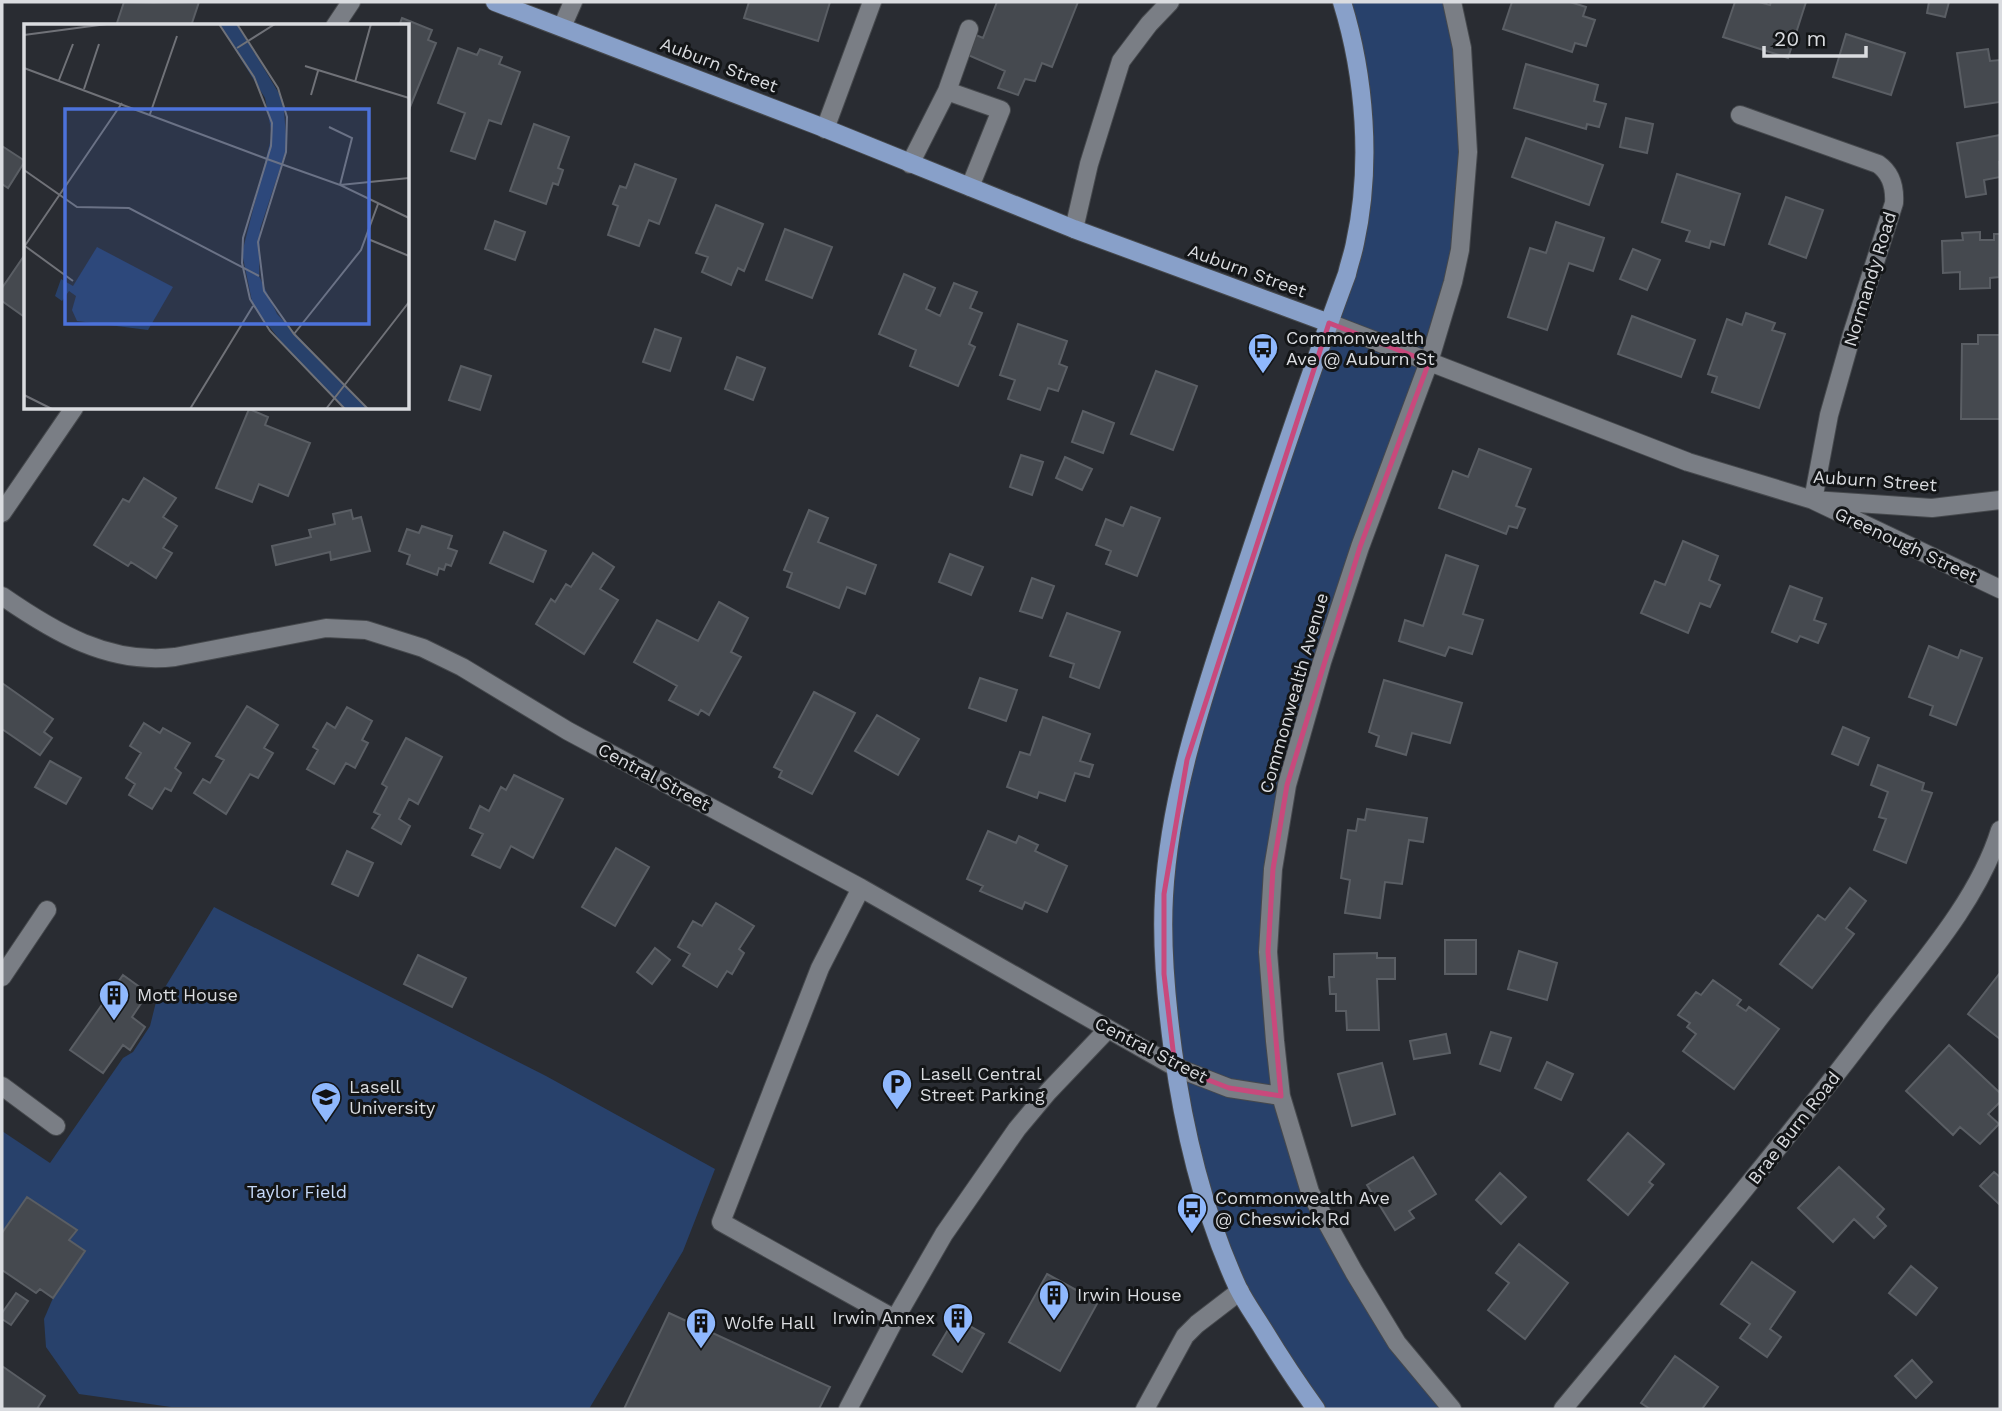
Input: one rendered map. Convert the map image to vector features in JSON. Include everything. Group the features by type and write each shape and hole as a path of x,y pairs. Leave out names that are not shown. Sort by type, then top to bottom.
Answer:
{"main road":[{"name":"Auburn Street","path":"495,2 825,129 1074,229 1329,323"},
{"path":"1316,1409 1296,1383 1240,1291 1220,1246 1193,1159 1183,1115 1167,1009 1163,943 1164,894 1177,803 1187,760 1217,656 1347,274 1355,242 1364,168 1361,88 1342,2"}],"street":[{"path":"336,24 351,2"},
{"path":"562,27 573,2"},
{"path":"825,129 872,2"},
{"path":"1074,229 1089,164 1121,61 1170,2"},
{"name":"Commonwealth Avenue","path":"1451,1409 1397,1343 1310,1192 1281,1096 1268,952 1273,869 1287,785 1322,662 1356,560 1429,362 1461,250 1468,152 1462,48 1452,2"},
{"path":"910,164 947,91 969,29"},
{"path":"947,91 1001,110 970,187"},
{"name":"Normandy Road","path":"1740,115 1878,164 1886,169 1893,187 1894,203 1829,415 1812,500"},
{"name":"Auburn Street","path":"1329,323 1688,462 1812,500 1931,508 2000,499"},
{"path":"2,513 73,410"},
{"name":"Greenough Street","path":"1812,500 2000,589"},
{"name":"Central Street","path":"2,596 33,617 79,641 101,650 138,659 157,660 326,628 366,630 403,640 443,657 568,731 861,888 1175,1066 1229,1088 1281,1096"},
{"name":"Brae Burn Road","path":"1563,1409 1726,1214 1950,928 1997,856 2000,830"},
{"path":"861,888 820,968 721,1222 895,1319"},
{"path":"2,977 47,910"},
{"path":"849,1409 895,1319 944,1234 1017,1129 1108,1029"},
{"path":"2,1086 56,1126"},
{"path":"1145,1409 1185,1336 1240,1291"}],"highlighted area":[{"path":"1329,323 1429,362 1360,547 1287,785 1273,869 1268,952 1281,1096 1229,1088 1175,1067 1164,974 1164,894 1187,760"}],"green space":[{"path":"1342,2 1452,2 1462,48 1460,250 1360,547 1273,869 1275,1041 1310,1192 1354,1272 1452,1409 1316,1409 1240,1291 1204,1197 1164,974 1177,802 1329,323 1364,168"},
{"name":"Taylor Field","path":"214,907 546,1076 715,1169 683,1251 589,1409 171,1407 79,1394 46,1347 44,1319 53,1298 84,1251 69,1240 76,1230 27,1197 2,1233 2,1131 50,1163 123,1058 133,1052 150,1026 156,1002"}],"building":[{"path":"124,2 199,2 192,24 117,24"},
{"path":"749,2 830,2 818,41 744,18"},
{"path":"997,2 1078,2 1052,67 1042,63 1035,81 1025,79 1018,95 998,88 1005,71 968,55 976,35 983,38"},
{"path":"1512,2 1570,2 1586,7 1583,16 1595,20 1586,46 1575,43 1572,52 1503,29"},
{"path":"1735,2 1770,5 1771,2 1806,2 1788,58 1723,37"},
{"path":"1929,2 1949,2 1945,17 1927,13"},
{"path":"402,18 432,30 428,40 436,43 410,107 410,24 400,24"},
{"path":"1846,34 1905,53 1891,95 1833,77"},
{"path":"458,48 477,55 480,49 502,57 499,64 520,72 501,124 489,120 475,159 451,151 465,113 438,103"},
{"path":"1988,49 1990,61 2000,60 2000,102 1965,107 1957,53"},
{"path":"1526,64 1598,85 1594,101 1606,104 1599,127 1587,124 1586,129 1514,108"},
{"path":"1626,118 1653,124 1647,153 1620,147"},
{"path":"534,124 569,137 558,168 563,170 558,185 553,183 546,204 510,191"},
{"path":"2000,135 2000,177 1984,180 1986,194 1966,197 1957,143"},
{"path":"1526,138 1603,165 1589,205 1512,177"},
{"path":"2,146 24,163 8,188 2,184"},
{"path":"635,164 676,179 659,224 649,220 639,246 608,235 618,206 613,204 620,186 626,188"},
{"path":"1677,174 1740,194 1724,245 1711,241 1709,248 1686,241 1690,231 1662,222"},
{"path":"1786,197 1823,210 1806,258 1769,244"},
{"path":"716,205 763,224 744,271 738,268 731,285 702,272 708,257 696,253"},
{"path":"495,221 525,232 515,260 485,249"},
{"path":"1556,222 1604,238 1593,271 1569,263 1547,330 1508,317 1530,248 1546,253"},
{"path":"785,229 832,247 812,298 766,280"},
{"path":"1980,232 1980,240 1994,240 1994,234 2000,234 1999,277 1990,278 1990,288 1960,289 1960,272 1943,273 1942,241 1963,240 1962,233"},
{"path":"1633,249 1660,260 1647,290 1620,279"},
{"path":"24,256 24,317 2,301 2,288"},
{"path":"904,274 935,288 926,309 940,316 954,283 977,292 970,308 982,313 969,344 975,347 958,386 910,366 916,350 879,334"},
{"path":"1746,313 1775,323 1772,330 1785,334 1759,408 1712,392 1717,377 1708,374 1727,319 1742,325"},
{"path":"1632,316 1695,340 1681,377 1618,354"},
{"path":"1018,324 1067,341 1059,364 1067,367 1058,391 1048,388 1040,410 1008,399 1015,380 1000,375"},
{"path":"655,329 681,338 670,371 643,362"},
{"path":"1978,335 2000,335 2000,419 1961,419 1962,344 1978,344"},
{"path":"737,357 765,368 753,400 725,389"},
{"path":"461,366 491,376 480,410 449,400"},
{"path":"1156,371 1197,386 1173,450 1131,434"},
{"path":"249,410 268,417 265,425 310,443 288,496 259,484 252,502 216,488"},
{"path":"1083,411 1114,423 1103,453 1072,442"},
{"path":"1479,449 1531,469 1516,506 1525,509 1517,528 1509,526 1506,534 1439,508 1453,471 1468,477"},
{"path":"1021,455 1043,462 1032,495 1010,487"},
{"path":"1065,457 1092,469 1082,490 1056,478"},
{"path":"144,478 176,498 163,517 177,526 163,548 172,553 156,578 131,562 128,566 94,545 123,499 129,502"},
{"path":"1131,507 1160,518 1137,576 1106,564 1111,551 1096,545 1106,519 1123,526"},
{"path":"351,510 353,519 361,517 370,551 331,560 330,552 276,565 272,546 311,537 309,530 335,524 333,514"},
{"path":"809,510 828,518 818,542 876,565 865,594 847,587 839,608 787,587 792,573 784,570"},
{"path":"422,526 452,536 448,548 457,551 451,566 446,564 444,570 439,568 437,575 407,564 410,555 399,551 407,529 419,533"},
{"path":"504,532 546,551 533,582 490,563"},
{"path":"1683,541 1718,556 1709,580 1720,585 1710,607 1700,603 1688,633 1641,613 1655,581 1665,585"},
{"path":"593,553 614,567 600,589 618,600 584,654 536,624 551,599 555,602 566,584 571,587"},
{"path":"950,554 983,567 971,595 939,582"},
{"path":"1446,555 1478,566 1463,614 1483,620 1472,654 1449,647 1445,656 1399,641 1405,620 1423,626"},
{"path":"1032,578 1054,586 1042,618 1020,611"},
{"path":"1790,586 1822,598 1814,620 1826,624 1818,643 1800,636 1797,642 1772,632"},
{"path":"719,602 748,618 731,652 741,657 709,715 701,710 698,715 669,700 677,686 634,662 657,620 698,641"},
{"path":"1067,613 1120,632 1099,688 1070,677 1074,664 1050,656"},
{"path":"1929,646 1958,658 1961,650 1982,658 1956,725 1930,715 1933,706 1909,697"},
{"path":"980,678 1017,690 1006,721 969,708"},
{"path":"1384,680 1462,703 1450,743 1412,733 1406,755 1376,746 1379,736 1369,732"},
{"path":"2,683 53,719 44,732 52,738 40,755 2,729"},
{"path":"814,692 855,713 812,794 779,777 782,771 774,767"},
{"path":"247,706 278,725 264,748 273,753 258,778 250,774 226,814 194,793 203,779 210,783 224,760 216,756"},
{"path":"347,707 372,721 362,740 368,743 355,768 346,763 334,784 307,769 318,750 313,747 327,723 335,728"},
{"path":"877,715 919,739 898,775 855,751"},
{"path":"1043,717 1090,734 1080,761 1093,765 1089,777 1075,773 1065,801 1039,792 1037,798 1007,787 1020,752 1030,755"},
{"path":"144,723 160,733 163,728 190,743 175,768 181,773 171,791 165,788 152,809 129,795 135,784 126,778 141,753 130,746"},
{"path":"1843,727 1869,738 1858,765 1832,754"},
{"path":"406,738 442,757 418,804 409,799 399,819 410,826 401,844 372,828 380,815 374,812 387,787 382,784"},
{"path":"50,761 81,778 66,804 35,787"},
{"path":"1878,765 1924,783 1922,790 1932,793 1906,863 1874,850 1886,819 1879,817 1888,792 1871,785"},
{"path":"514,775 563,799 533,858 511,846 500,868 472,855 483,834 470,828 480,806 489,811 501,787 506,790"},
{"path":"1367,809 1427,818 1423,842 1409,840 1402,884 1385,882 1380,918 1345,913 1350,880 1341,878 1348,830 1356,831 1358,819 1365,820"},
{"path":"988,831 1016,843 1019,836 1038,845 1035,851 1067,866 1047,912 1025,902 1022,909 980,891 983,886 967,879"},
{"path":"616,848 649,867 615,926 582,907"},
{"path":"347,851 373,863 358,896 332,884"},
{"path":"1850,888 1866,901 1846,928 1854,934 1812,988 1780,964 1818,915 1825,920"},
{"path":"716,903 754,926 739,949 744,953 732,974 727,971 717,987 683,966 690,954 678,947 693,921 702,926"},
{"path":"1445,940 1476,940 1476,974 1445,974"},
{"path":"655,948 670,960 652,984 637,972"},
{"path":"1519,951 1557,963 1547,1000 1508,989"},
{"path":"1377,953 1377,958 1395,958 1395,979 1377,979 1379,1030 1347,1030 1346,1011 1336,1011 1336,994 1330,994 1329,977 1334,977 1334,954"},
{"path":"418,955 466,978 452,1007 404,984"},
{"path":"2000,973 2000,1039 1968,1014"},
{"name":"Mott House","path":"123,975 148,993 132,1017 145,1027 130,1050 123,1045 103,1073 70,1050"},
{"path":"1713,980 1741,1000 1737,1005 1746,1011 1749,1007 1779,1029 1734,1089 1683,1051 1696,1034 1687,1027 1690,1023 1678,1015 1696,992 1701,995"},
{"path":"1491,1032 1511,1038 1500,1071 1480,1064"},
{"path":"1446,1034 1450,1053 1414,1059 1410,1041"},
{"path":"1949,1045 2000,1093 2000,1102 1988,1114 1999,1124 1980,1144 1960,1127 1953,1135 1906,1091"},
{"path":"1547,1062 1573,1074 1561,1100 1535,1088"},
{"path":"1382,1063 1395,1114 1352,1126 1338,1074"},
{"path":"1628,1133 1664,1164 1649,1182 1653,1185 1628,1215 1588,1180"},
{"path":"1413,1157 1436,1194 1409,1211 1414,1218 1395,1230 1367,1185"},
{"path":"1839,1167 1884,1209 1877,1217 1886,1226 1874,1238 1854,1219 1833,1242 1798,1208"},
{"path":"1994,1172 2000,1177 2000,1205 1980,1186"},
{"path":"1500,1173 1526,1197 1501,1224 1476,1200"},
{"path":"27,1197 77,1230 69,1240 85,1251 53,1298 40,1289 36,1293 2,1270 2,1233"},
{"path":"1519,1244 1568,1283 1525,1339 1488,1310 1509,1283 1496,1273"},
{"path":"1752,1262 1795,1292 1770,1329 1781,1337 1767,1357 1740,1338 1750,1324 1721,1304"},
{"path":"1911,1266 1937,1288 1916,1315 1889,1293"},
{"name":"Irwin House","path":"1047,1274 1098,1302 1060,1371 1009,1342"},
{"path":"16,1293 28,1301 11,1325 2,1319 2,1313"},
{"name":"Wolfe Hall","path":"669,1313 830,1387 819,1409 624,1409"},
{"name":"Irwin Annex","path":"955,1318 984,1334 962,1372 933,1355"},
{"path":"1675,1356 1718,1387 1702,1409 1650,1409 1641,1403"},
{"path":"1912,1360 1932,1382 1916,1398 1895,1376"},
{"path":"2,1366 45,1396 37,1409 2,1409"}],"place":[{"name":"Commonwealth Ave @ Auburn St","path":"1263,375"},
{"name":"Mott House","path":"114,1022"},
{"name":"Lasell Central Street Parking","path":"897,1111"},
{"name":"Lasell University","path":"326,1124"},
{"name":"Commonwealth Ave @ Cheswick Rd","path":"1192,1235"},
{"name":"Irwin House","path":"1054,1322"},
{"name":"Irwin Annex","path":"958,1345"},
{"name":"Wolfe Hall","path":"701,1350"}]}
